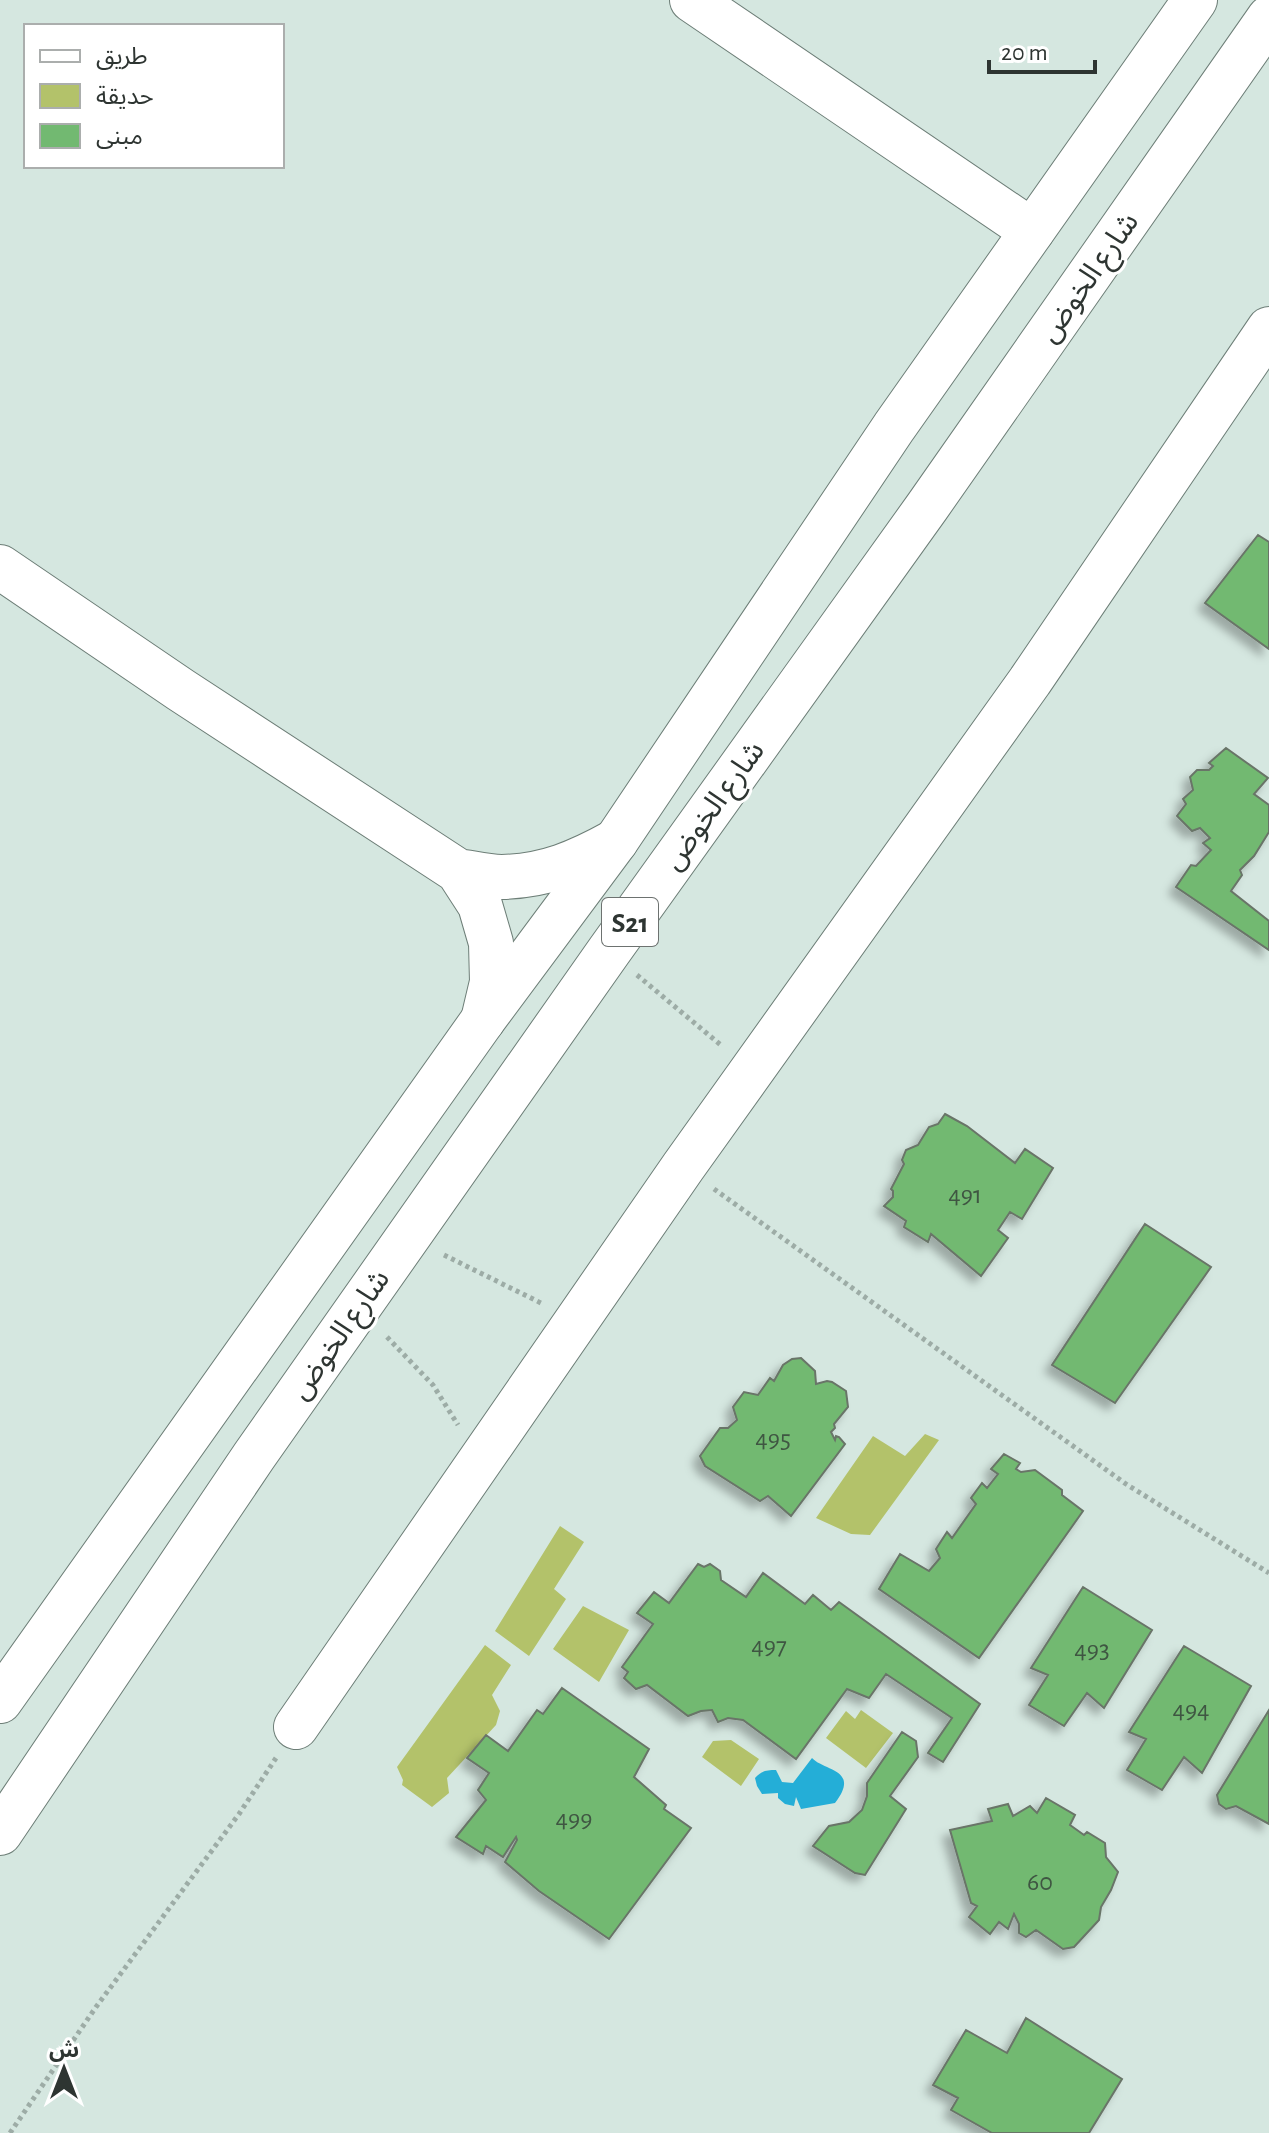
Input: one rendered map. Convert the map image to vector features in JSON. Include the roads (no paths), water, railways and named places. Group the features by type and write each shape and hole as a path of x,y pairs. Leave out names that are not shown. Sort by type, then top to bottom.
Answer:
{"main road":[{"path":"692,0 1032,231"},
{"name":"شارع الخوض","path":"0,1701 483,1020 616,841 894,427 1195,0"},
{"name":"شارع الخوض","path":"0,1833 356,1309 927,507 1269,18"},
{"path":"296,1727 683,1167 1030,681 1269,329"},
{"path":"0,567 458,871 480,905 491,943 492,982 483,1020"},
{"path":"458,871 500,877 540,873 580,861 616,841"}],"water":[{"path":"812,1758 842,1777 842,1792 835,1803 801,1809 796,1797 794,1806 785,1804 778,1798 778,1793 762,1794 757,1786 755,1778 769,1770 776,1770 782,1782 793,1783"}]}
